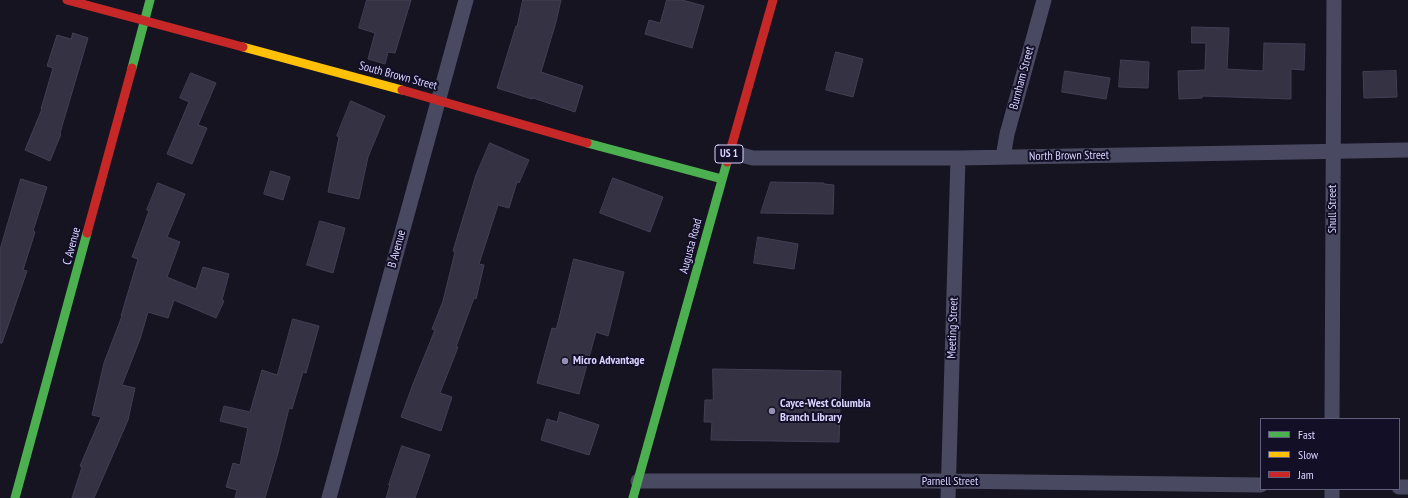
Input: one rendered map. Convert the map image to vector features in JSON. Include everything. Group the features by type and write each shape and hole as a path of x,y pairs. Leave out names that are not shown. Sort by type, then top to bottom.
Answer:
{"street":[{"name":"South Brown Street","path":"67,0 438,100 583,142 722,179"},
{"name":"C Avenue","path":"15,498 150,0"},
{"name":"B Avenue","path":"329,498 466,0"},
{"name":"Augusta Road","path":"633,498 773,0"},
{"name":"Burnham Street","path":"1003,157 1044,0"},
{"name":"Shull Street","path":"1332,418 1334,0"},
{"name":"North Brown Street","path":"730,152 753,158 958,158 1408,150"},
{"name":"Meeting Street","path":"948,498 958,158"},
{"name":"Parnell Street","path":"638,480 1260,485"}],"building":[{"path":"367,0 411,0 395,53 388,52 385,64 368,59 375,33 359,28"},
{"path":"523,0 561,0 541,72 583,86 575,112 497,88 517,26"},
{"path":"667,0 682,0 704,6 692,48 645,34 649,20 660,23"},
{"path":"1192,27 1229,28 1227,69 1263,71 1264,43 1305,44 1304,70 1291,69 1291,99 1202,96 1202,98 1179,99 1178,71 1205,70 1206,43 1192,43"},
{"path":"73,33 88,38 60,133 61,134 50,161 25,150 42,109 53,68 47,66 57,35 71,39"},
{"path":"836,52 863,59 853,97 826,90"},
{"path":"1121,60 1149,62 1148,88 1119,87"},
{"path":"1065,71 1110,78 1106,99 1062,92"},
{"path":"1396,71 1397,97 1364,98 1363,72"},
{"path":"191,73 216,83 198,125 207,128 192,164 167,154 189,102 180,98"},
{"path":"351,101 385,116 368,157 359,199 328,192 339,137 337,136"},
{"path":"490,143 529,160 519,183 517,182 509,208 498,205 479,264 484,265 476,299 474,298 456,347 458,347 440,393 452,397 441,431 401,417 435,330 432,329 443,301 455,252 453,251 476,175"},
{"path":"271,171 290,177 283,200 264,194"},
{"path":"613,178 663,197 650,232 600,213"},
{"path":"21,179 47,187 33,231 35,232 23,270 27,271 2,343 0,343 0,250"},
{"path":"771,182 824,183 834,185 833,214 761,213"},
{"path":"158,183 185,194 167,237 180,242 167,277 196,289 203,267 229,274 222,300 224,301 216,318 174,300 168,318 148,312 140,339 122,385 135,388 128,420 94,498 72,498 82,467 80,466 101,417 92,415 104,363 122,316 138,259 132,257 149,211 147,210"},
{"path":"320,221 345,228 333,273 307,265"},
{"path":"758,237 798,244 794,269 754,263"},
{"path":"574,259 624,272 608,336 596,332 579,394 537,383 552,328 556,329"},
{"path":"293,319 319,326 306,373 303,372 292,409 289,408 265,498 235,498 237,490 226,487 233,463 240,465 248,428 220,421 224,406 250,412 262,370 277,375"},
{"name":"Cayce-West Columbia Branch Library","path":"713,369 841,371 839,442 711,440 712,422 704,422 705,400 713,400"},
{"path":"560,412 599,425 589,455 541,440 547,419 557,422"},
{"path":"402,446 430,455 415,498 386,498 389,485"}],"traffic: fast":[{"path":"132,68 150,0"},
{"path":"587,143 722,179"},
{"path":"633,498 727,162"},
{"path":"15,498 87,233"}],"traffic: slow":[{"path":"243,47 402,90"}],"traffic: jam":[{"path":"67,0 243,47"},
{"path":"727,162 773,0"},
{"path":"87,233 132,68"},
{"path":"402,90 587,143"}],"place":[{"name":"Micro Advantage","path":"565,361"},
{"name":"Cayce-West Columbia Branch Library","path":"772,411"}]}
